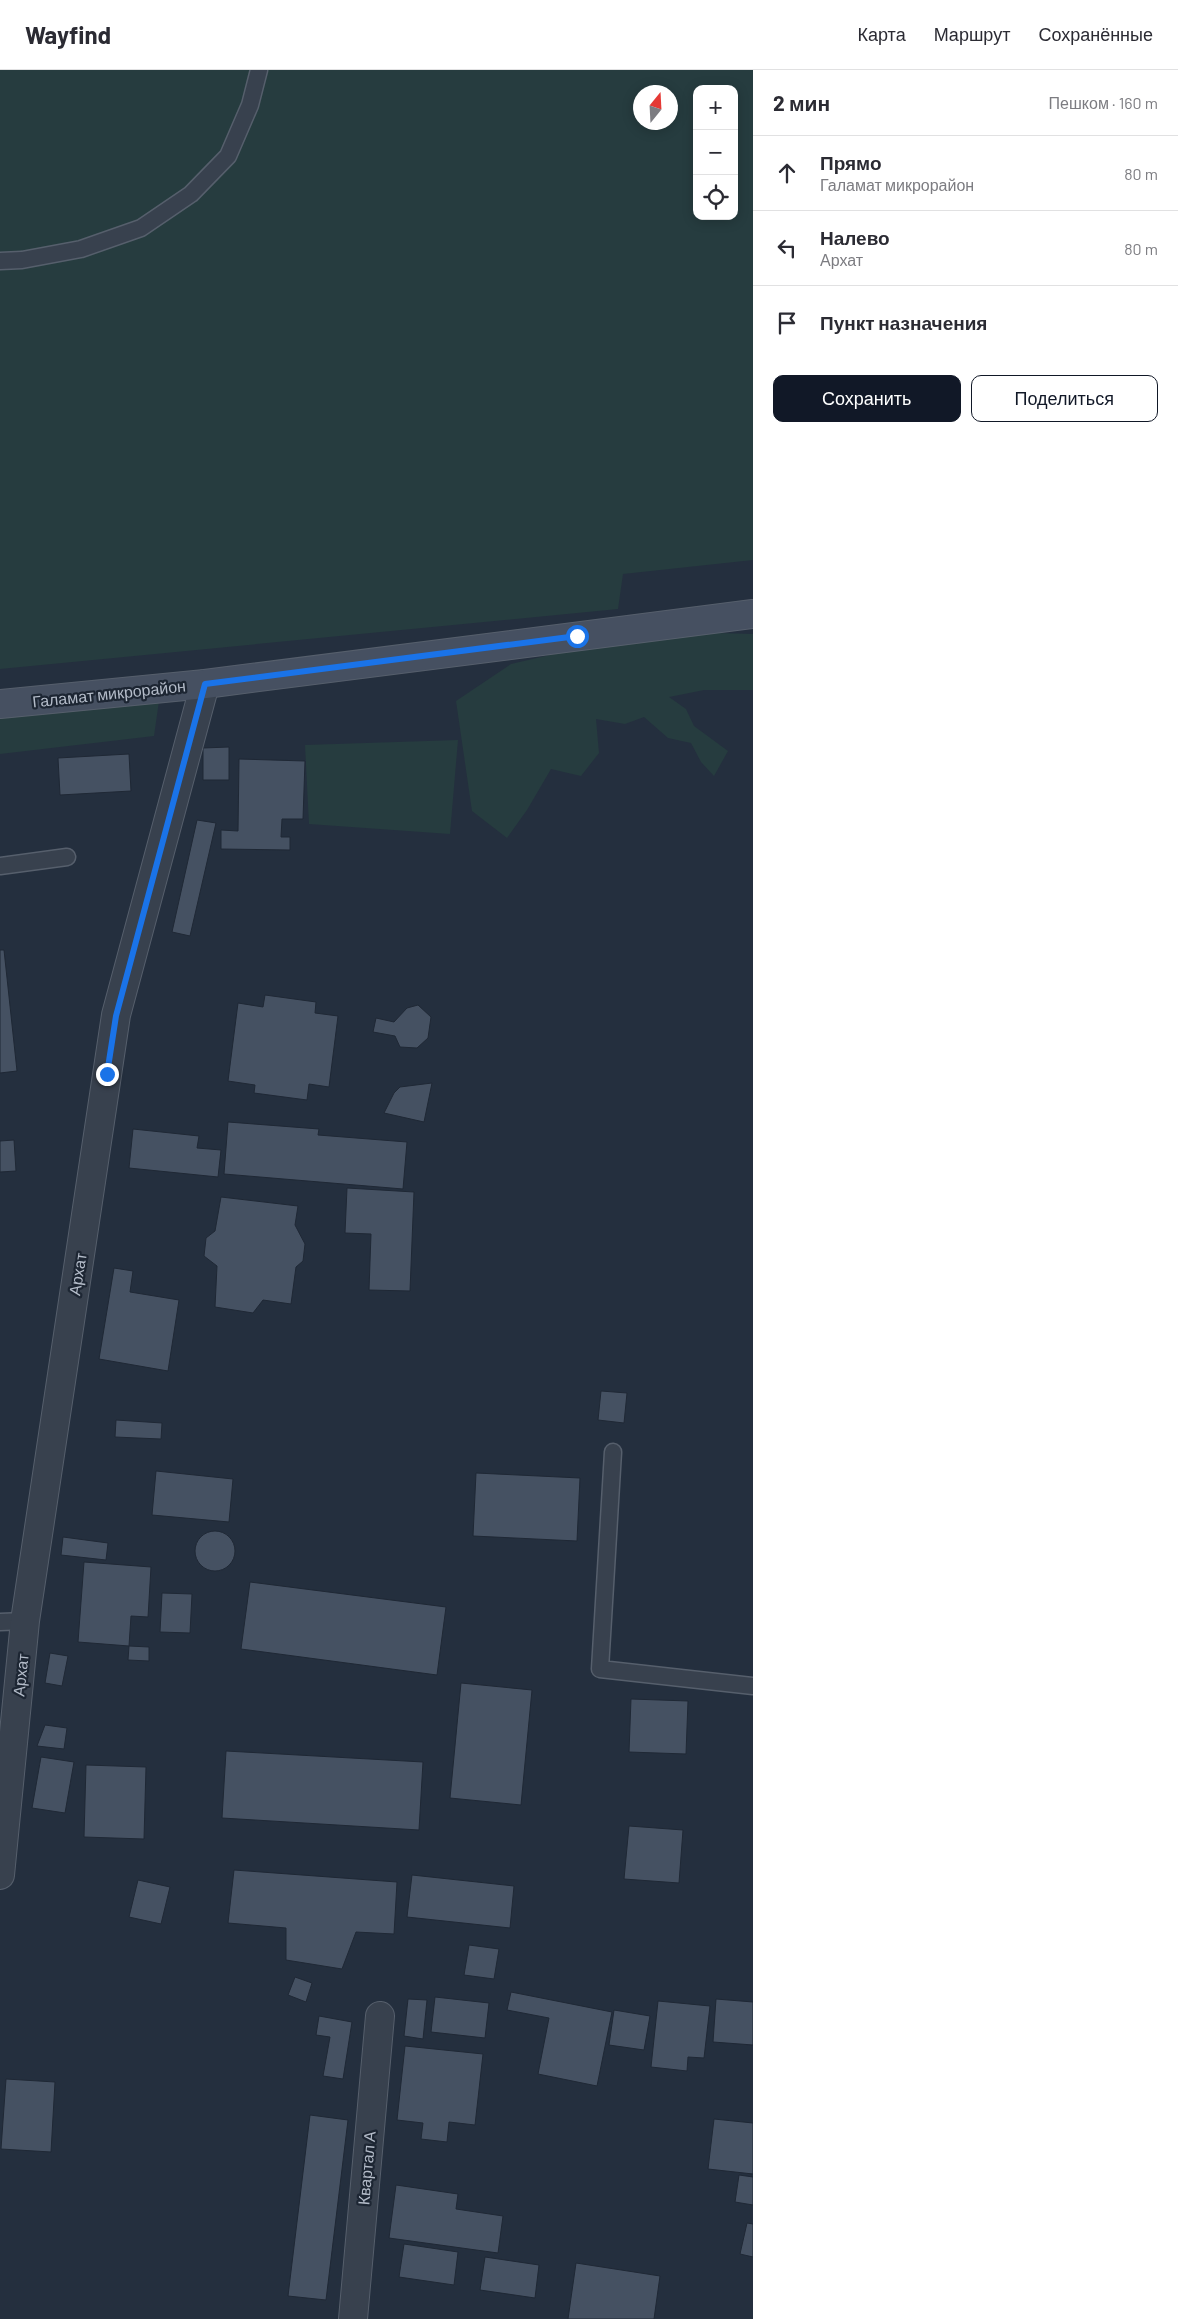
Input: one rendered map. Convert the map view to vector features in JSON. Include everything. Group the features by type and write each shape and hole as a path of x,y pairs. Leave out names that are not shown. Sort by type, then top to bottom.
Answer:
{"street":[{"name":"Галамат микрорайон","path":"0,704 205,684 753,614"},
{"name":"Архат","path":"0,1875 12,1621 116,1016 205,684"},
{"name":"Квартал А","path":"352,2319 380,2016"}],"lane":[{"path":"0,261 22,260 81,249 107,240 141,228 191,194 228,156 250,105 259,70"},
{"path":"0,866 67,857"},
{"path":"613,1452 600,1669 753,1686"}],"green space":[{"path":"0,70 753,70 753,560 623,574 618,609 0,669"},
{"path":"717,633 753,634 753,690 704,690 669,697 686,709 694,726 728,751 714,776 701,762 691,743 668,738 644,717 625,724 596,719 599,753 581,776 551,769 527,810 507,838 472,811 456,701 511,664 593,645"},
{"path":"159,701 154,736 0,754 0,716"},
{"path":"458,740 450,834 309,824 305,745"}],"building":[{"path":"229,747 229,780 203,780 203,748"},
{"path":"129,754 131,791 60,795 58,758"},
{"path":"239,759 305,761 303,819 282,819 281,837 290,837 290,850 221,849 221,830 238,831"},
{"path":"197,820 216,823 190,936 172,932"},
{"path":"0,950 4,950 17,1071 0,1073"},
{"path":"265,995 316,1002 315,1013 338,1016 329,1087 309,1084 307,1100 254,1093 255,1085 228,1081 238,1003 263,1007"},
{"path":"418,1005 431,1017 428,1038 417,1048 400,1047 395,1036 373,1032 376,1018 394,1022 407,1008"},
{"path":"432,1083 424,1122 384,1113 394,1093 400,1087"},
{"path":"228,1122 319,1129 318,1135 407,1142 403,1189 224,1174"},
{"path":"133,1129 199,1136 197,1148 221,1150 218,1177 129,1168"},
{"path":"14,1140 16,1171 0,1172 0,1141"},
{"path":"347,1188 414,1192 410,1291 369,1290 371,1234 345,1233"},
{"path":"221,1197 298,1206 295,1225 305,1244 303,1261 296,1267 291,1304 263,1300 253,1313 215,1307 217,1266 204,1256 206,1238 215,1231"},
{"path":"114,1268 133,1271 130,1292 179,1300 168,1371 99,1359"},
{"path":"601,1391 627,1393 624,1423 598,1420"},
{"path":"116,1420 162,1423 161,1439 115,1437"},
{"path":"156,1471 233,1479 229,1522 152,1515"},
{"path":"476,1473 580,1478 577,1541 473,1536"},
{"path":"215,1531 229,1537 235,1551 229,1565 215,1571 201,1565 195,1551 201,1537"},
{"path":"63,1537 108,1543 106,1560 61,1555"},
{"path":"84,1562 151,1567 148,1617 131,1616 129,1646 78,1642"},
{"path":"250,1582 446,1607 437,1675 241,1649"},
{"path":"162,1593 192,1594 190,1633 160,1632"},
{"path":"129,1646 149,1647 149,1661 128,1660"},
{"path":"50,1653 68,1656 62,1686 45,1683"},
{"path":"461,1683 532,1690 521,1805 450,1798"},
{"path":"631,1699 688,1701 686,1754 629,1752"},
{"path":"45,1725 67,1728 64,1749 37,1746"},
{"path":"226,1751 423,1762 419,1830 222,1818"},
{"path":"41,1757 74,1762 65,1813 32,1808"},
{"path":"86,1765 146,1767 144,1839 84,1837"},
{"path":"629,1826 683,1830 679,1883 624,1879"},
{"path":"234,1870 397,1882 394,1934 356,1932 342,1969 286,1960 286,1928 228,1923"},
{"path":"412,1875 514,1886 510,1928 407,1917"},
{"path":"138,1880 170,1887 161,1924 129,1917"},
{"path":"469,1945 499,1949 494,1979 464,1975"},
{"path":"295,1977 312,1983 306,2002 288,1995"},
{"path":"511,1992 612,2012 597,2086 538,2074 549,2018 507,2010"},
{"path":"435,1997 489,2003 485,2038 431,2032"},
{"path":"408,1999 427,2000 423,2039 404,2036"},
{"path":"716,1999 753,2002 753,2045 713,2042"},
{"path":"658,2001 710,2006 704,2058 688,2057 687,2071 651,2067"},
{"path":"614,2010 650,2016 644,2050 609,2045"},
{"path":"319,2016 352,2022 343,2079 323,2076 330,2037 316,2035"},
{"path":"405,2046 483,2054 475,2125 449,2122 447,2142 421,2139 423,2123 397,2120"},
{"path":"6,2079 55,2082 51,2152 1,2149"},
{"path":"310,2115 348,2120 326,2300 288,2296"},
{"path":"714,2119 753,2123 753,2174 708,2169"},
{"path":"739,2175 753,2177 753,2205 735,2202"},
{"path":"396,2185 458,2194 456,2209 503,2216 498,2253 389,2238"},
{"path":"747,2223 753,2224 753,2257 740,2254"},
{"path":"404,2244 458,2252 454,2285 399,2277"},
{"path":"485,2257 539,2265 535,2298 480,2290"},
{"path":"576,2263 660,2276 654,2319 568,2319"}],"route":[{"path":"107,1074 116,1016 205,684 577,636"}]}
